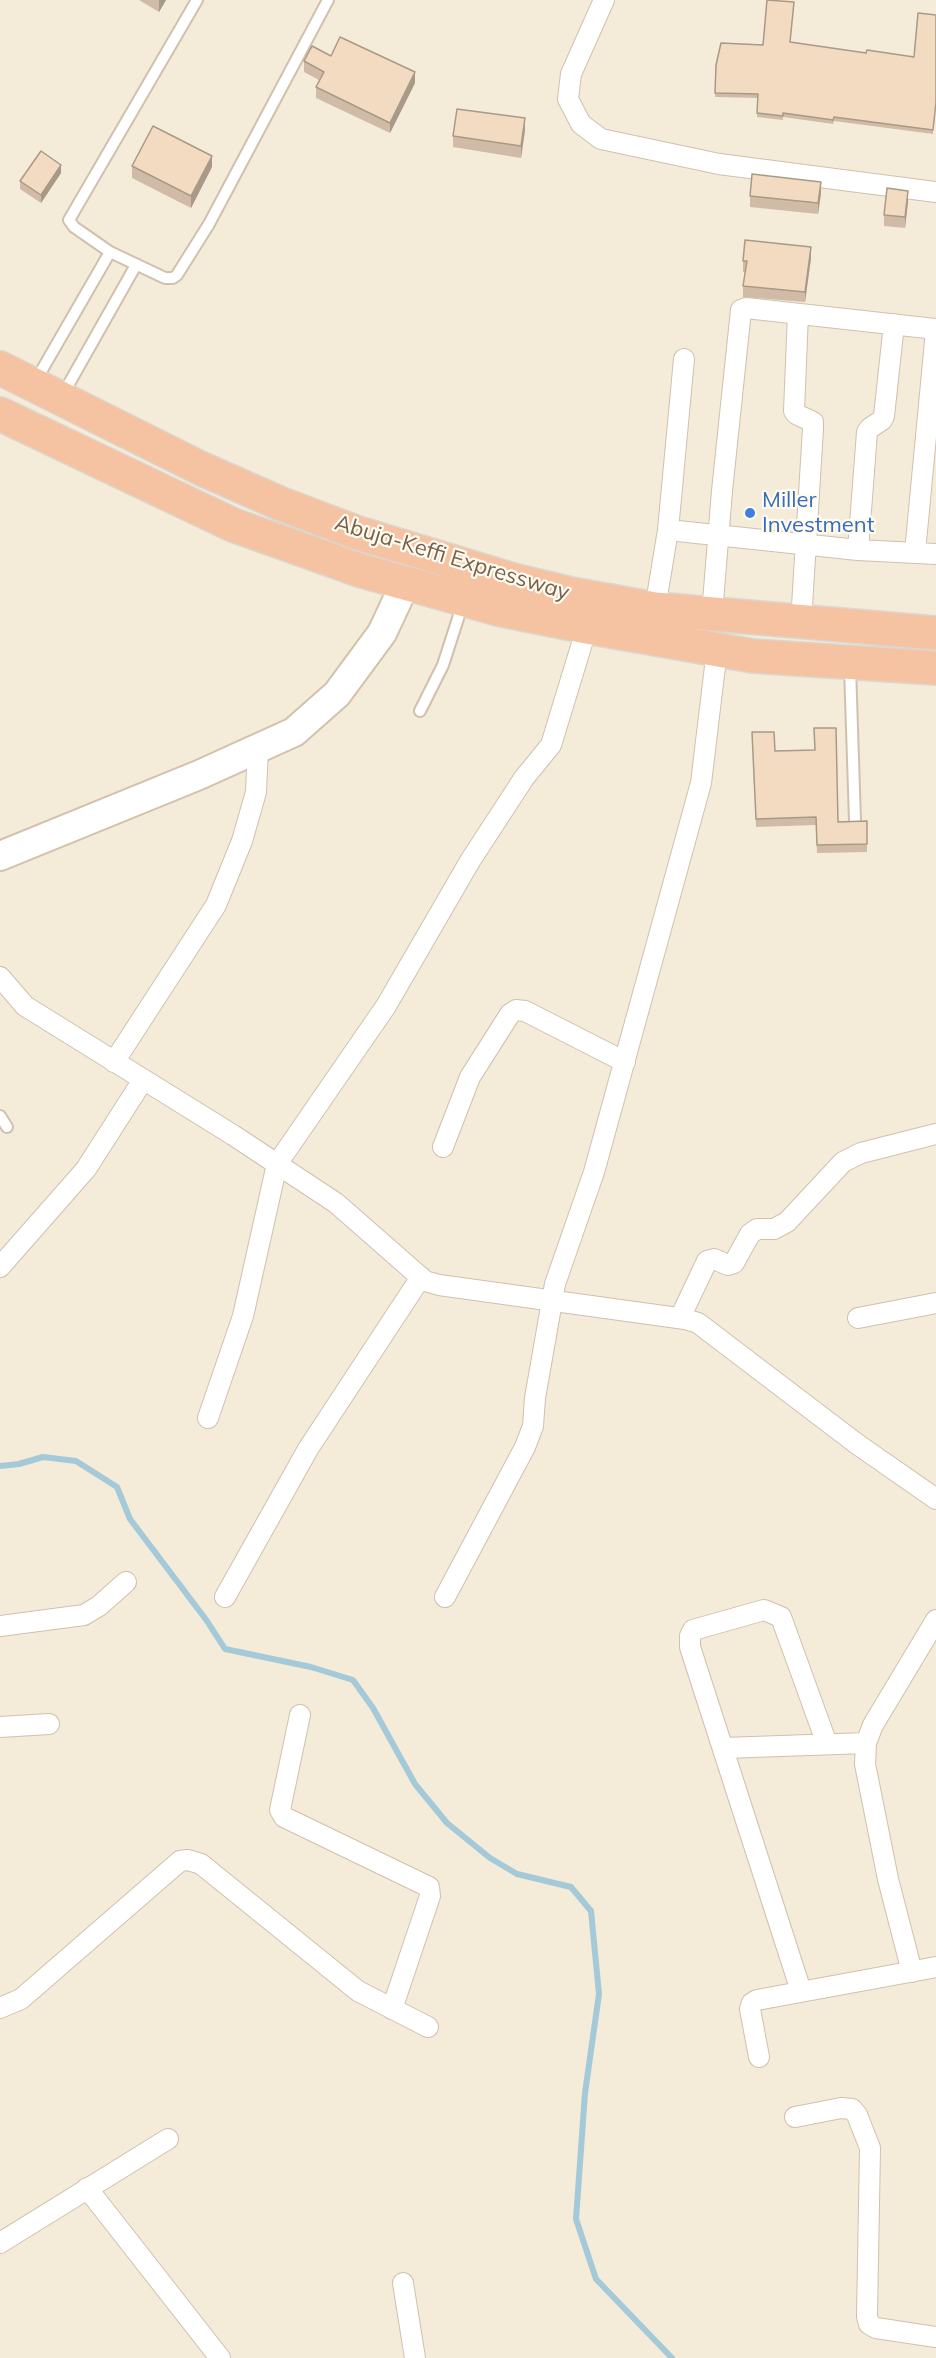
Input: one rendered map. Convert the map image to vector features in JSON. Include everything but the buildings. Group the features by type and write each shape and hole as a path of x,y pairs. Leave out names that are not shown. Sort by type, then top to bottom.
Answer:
{"highway":[{"name":"Abuja-Keffi Expressway","path":"0,368 200,468 279,503 358,533 513,580 571,594 655,609 936,633"},
{"name":"Abuja-Keffi Expressway","path":"0,414 234,525 300,550 405,584 498,609 753,656 936,668"},
{"path":"753,656 759,647 762,633 760,618"},
{"path":"836,626 828,642 840,663"}],"street":[{"path":"604,0 571,74 568,99 581,124 601,139 719,165 936,192"},
{"path":"712,614 739,316 741,310 746,308 936,330 915,552"},
{"path":"798,314 794,411 813,422 801,622"},
{"path":"858,550 867,432 884,416 894,324"},
{"path":"655,609 668,530 684,359"},
{"path":"668,530 858,550 936,554"},
{"path":"0,856 199,775 294,732 337,694 382,633 405,584"},
{"path":"208,1418 243,1316 277,1164 386,1006 470,861 518,787 552,745 587,627"},
{"path":"445,1597 525,1447 533,1426 555,1284 594,1172 701,783 717,650"},
{"path":"114,1062 216,905 242,841 256,792 258,748"},
{"path":"0,976 25,1006 336,1203 421,1277 439,1285 680,1318 698,1323 857,1444 936,1499"},
{"path":"443,1147 470,1077 510,1014 516,1010 525,1011 625,1062"},
{"path":"0,1268 86,1169 143,1080"},
{"path":"680,1318 707,1261 714,1259 728,1265 734,1263 750,1234 757,1229 774,1229 787,1222 843,1162 861,1153 936,1134"},
{"path":"225,1597 308,1449 421,1277"},
{"path":"858,1318 936,1303"},
{"path":"0,1626 84,1615 99,1606 126,1582"},
{"path":"801,1991 690,1647 690,1636 693,1630 764,1610 781,1617 827,1744"},
{"path":"912,1972 886,1868 865,1764 866,1743 873,1725 936,1620"},
{"path":"300,1715 280,1810 284,1817 429,1887 430,1896 392,2009"},
{"path":"0,1727 49,1724"},
{"path":"724,1748 866,1743"},
{"path":"0,2008 21,1999 180,1862 189,1860 201,1864 357,1991 428,2027"},
{"path":"759,2057 750,2009 753,2003 801,1991 936,1967"},
{"path":"795,2117 842,2108 852,2109 857,2115 870,2148 867,2316 869,2324 876,2328 936,2337"},
{"path":"0,2243 168,2139"},
{"path":"87,2188 219,2358"},
{"path":"403,2283 415,2358"}],"lane":[{"path":"197,0 69,220 74,228 110,252 165,278 173,278 177,275 209,224 328,0"},
{"path":"47,392 110,252"},
{"path":"47,392 136,265"},
{"path":"420,711 443,665 464,600"},
{"path":"840,663 855,821"},
{"path":"0,1116 7,1127"}],"shaded area":[{"path":"0,0 936,0 936,2358 0,2358"}],"waterway":[{"path":"0,1466 19,1464 43,1457 76,1461 117,1487 130,1519 207,1621 225,1649 311,1667 353,1680 373,1708 415,1784 447,1823 490,1858 517,1874 571,1887 591,1911 599,1994 585,2093 576,2219 596,2279 672,2358"}],"place":[{"name":"Miller Investment","path":"750,513"}]}
